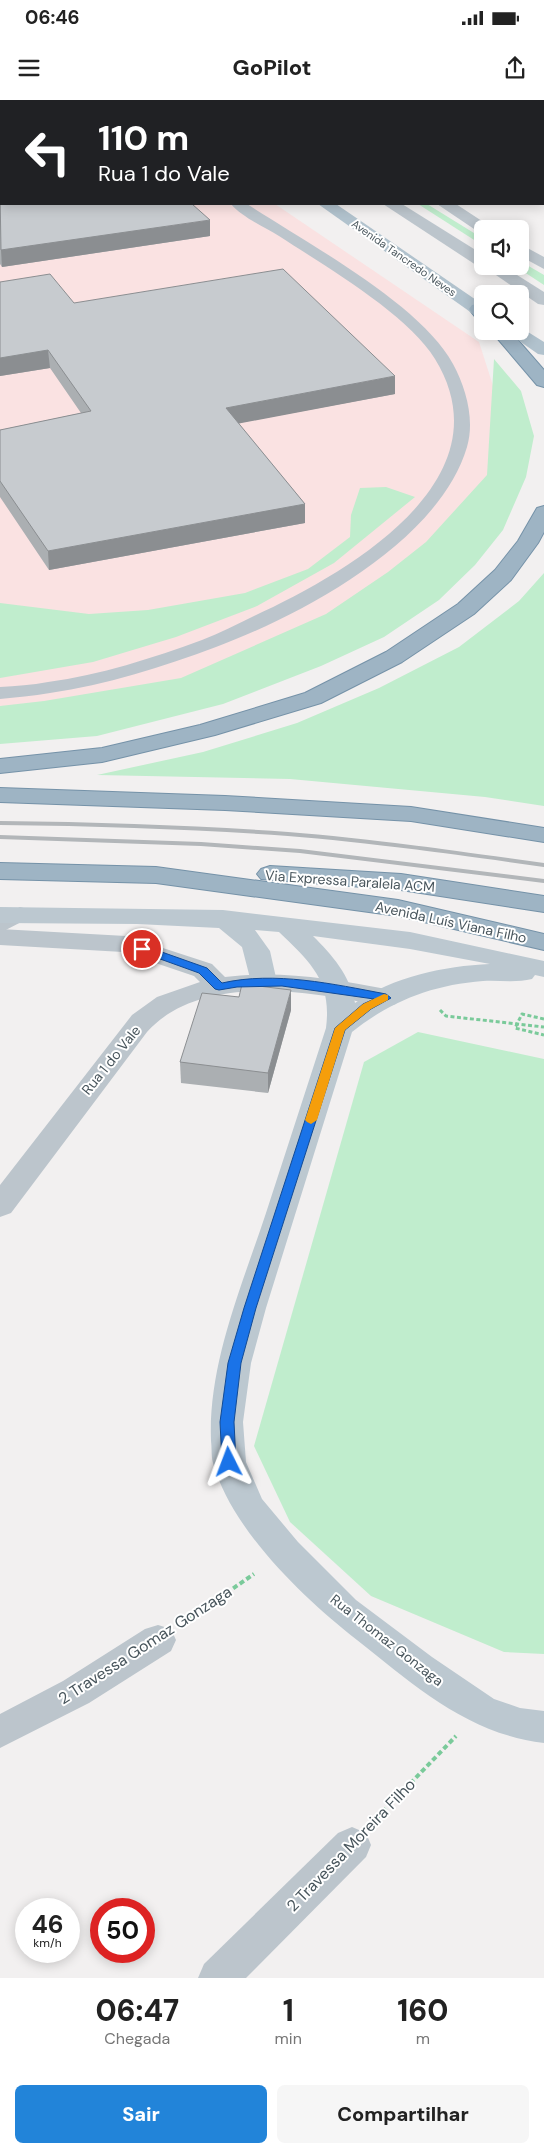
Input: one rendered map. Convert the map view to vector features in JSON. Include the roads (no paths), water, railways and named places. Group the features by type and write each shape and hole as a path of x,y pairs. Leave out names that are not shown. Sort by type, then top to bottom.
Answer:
{"highway":[{"path":"508,340 544,381"},
{"path":"0,766 102,755 207,730 313,698 394,657 466,609 503,575 523,549 544,512"},
{"path":"0,795 225,803 411,814 544,819"},
{"path":"411,814 544,835"},
{"name":"Avenida Luís Viana Filho","path":"0,871 156,875 398,908 544,942"},
{"name":"Via Expressa Paralela ACM","path":"156,875 280,874 401,882 544,904"}],"main road":[{"name":"Avenida Tancredo Neves","path":"327,205 474,306"},
{"path":"528,340 544,350"},
{"name":"Avenida Luís Viana Filho","path":"7,918 224,918 412,939 483,952 544,968"},
{"path":"224,918 251,939 258,951 264,982"},
{"name":"Rua Thomaz Gonzaga","path":"287,925 328,968 341,1000 340,1028 250,1308 235,1363 227,1422 229,1462 249,1507 286,1552 344,1610 420,1668 481,1710 520,1724 544,1727"},
{"path":"340,1028 367,1007 418,985 462,975 510,972 544,973"}],"street":[{"path":"393,205 474,256"},
{"path":"447,205 474,222"},
{"path":"529,255 544,264"},
{"path":"505,275 544,300"},
{"path":"0,937 126,944 203,970 219,987"},
{"name":"Rua 1 do Vale","path":"0,1206 143,1020 179,999 237,983 264,982 337,989 386,998"},
{"name":"2 Travessa Gomaz Gonzaga","path":"0,1732 76,1692 158,1640"},
{"name":"2 Travessa Moreira Filho","path":"218,1978 352,1845"}],"lane":[{"path":"0,693 50,688 129,668 207,644 272,615 320,591 359,566 397,537 437,495 459,447 461,419 461,410 454,385 444,362 420,332 379,297 338,267 240,205"},
{"path":"318,205 342,215"}],"railway":[{"path":"0,823 144,826 288,834 384,844 544,865"},
{"path":"0,837 201,844 300,851 544,881"}]}
